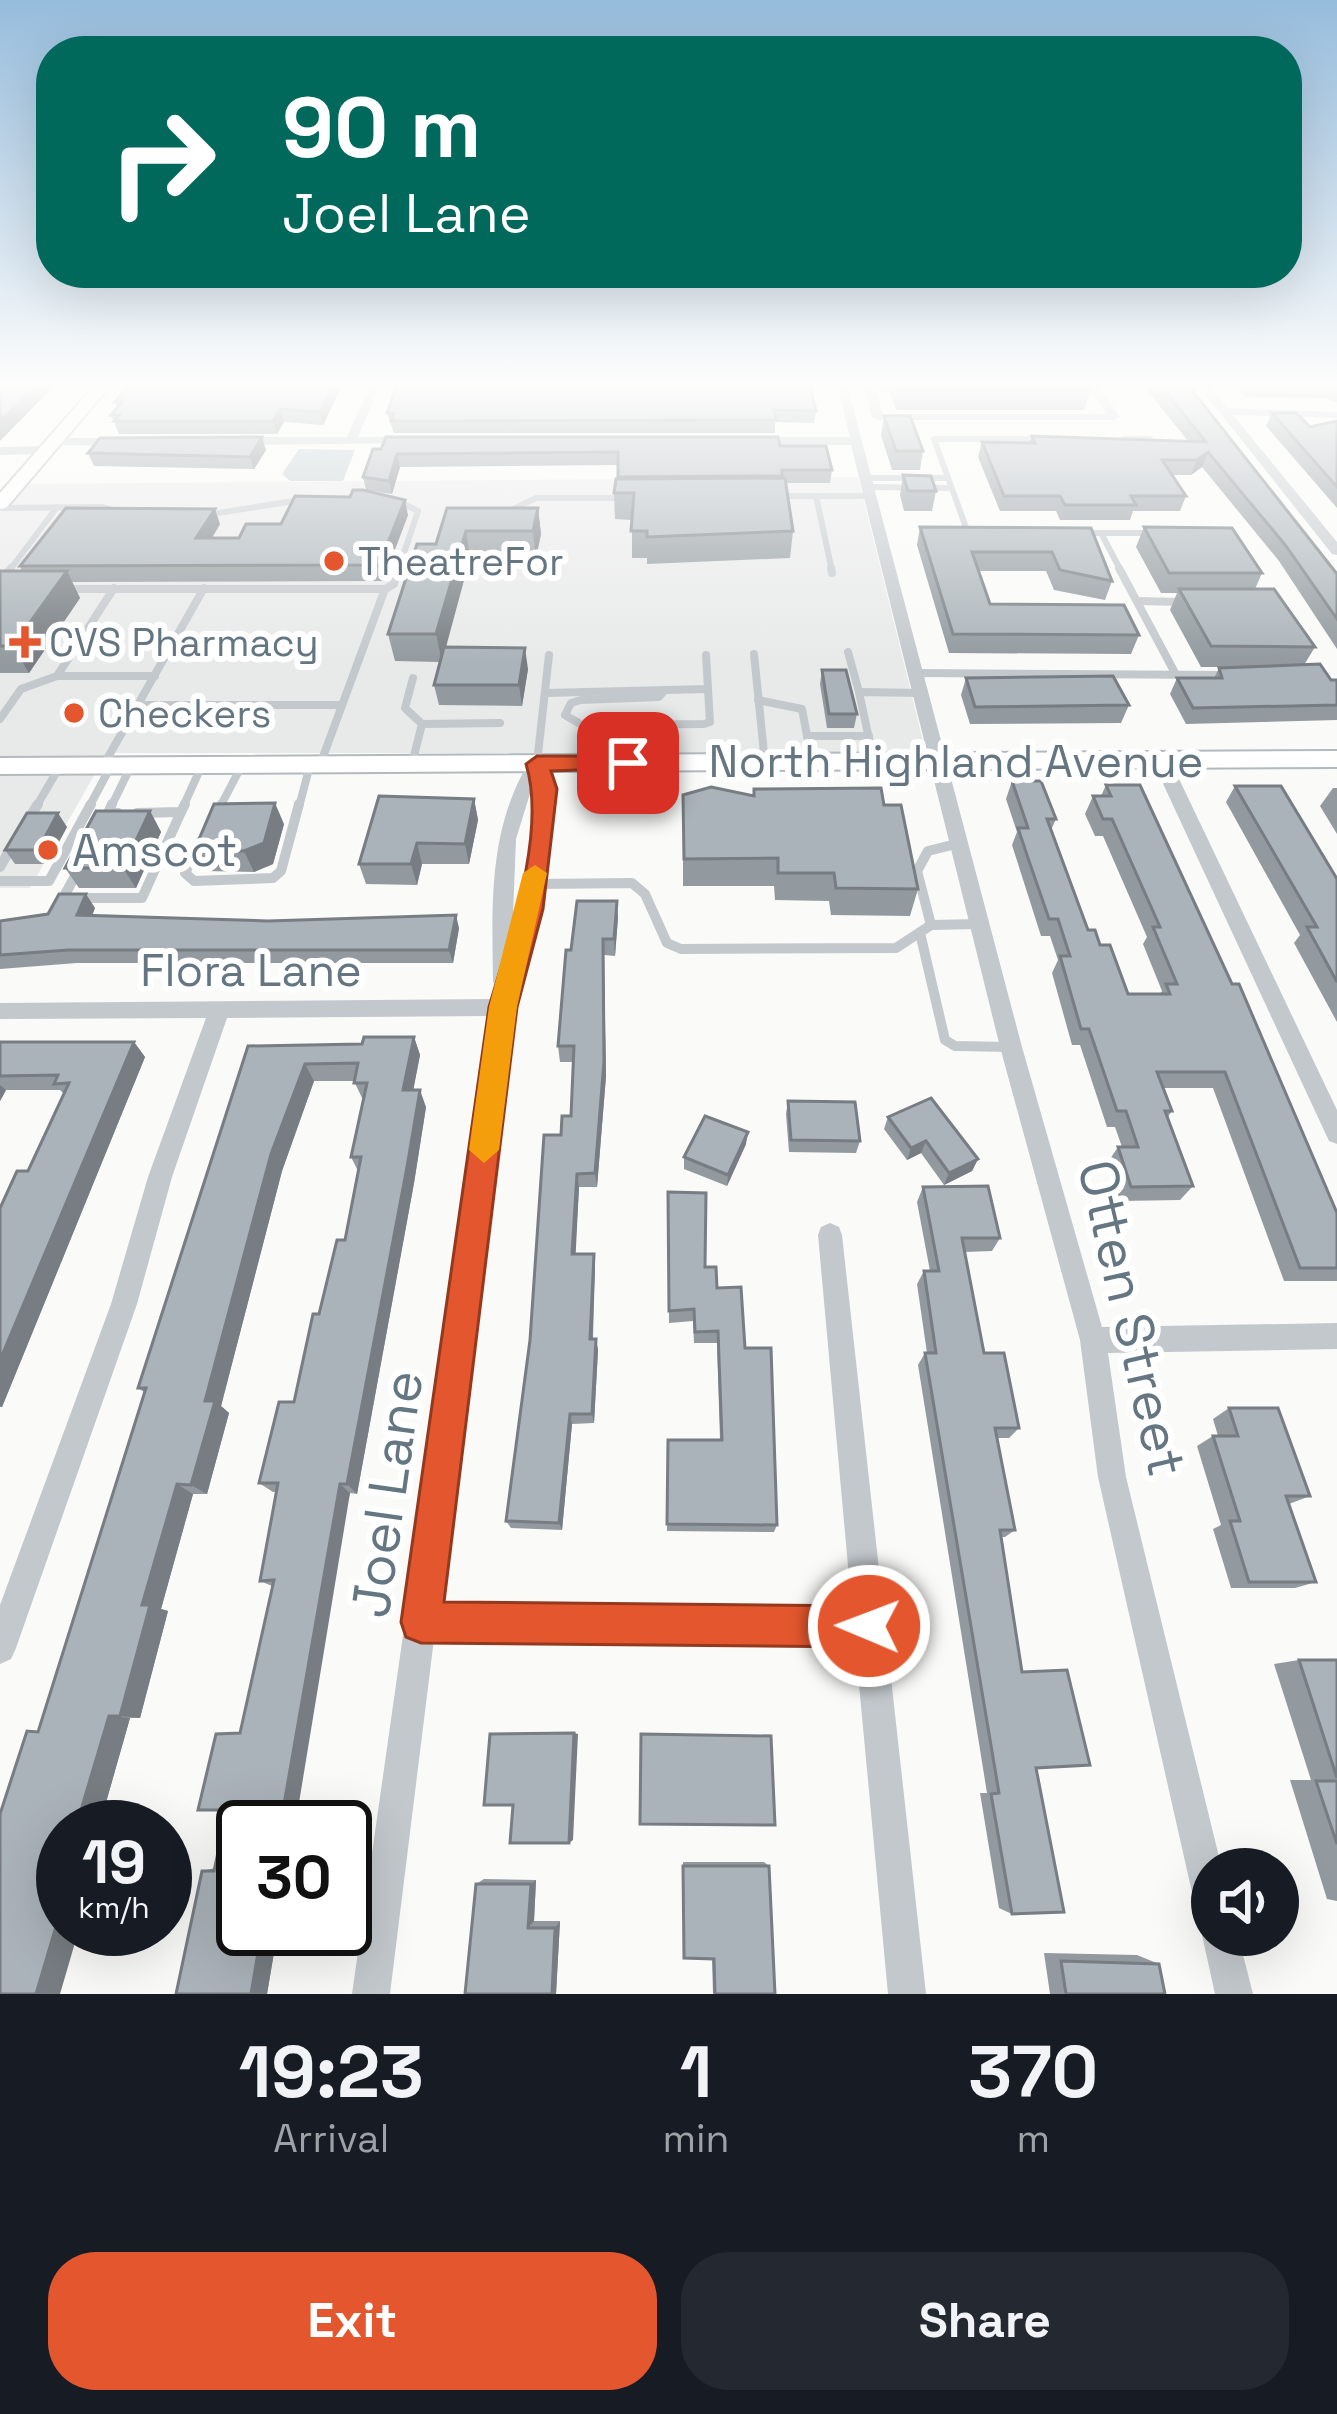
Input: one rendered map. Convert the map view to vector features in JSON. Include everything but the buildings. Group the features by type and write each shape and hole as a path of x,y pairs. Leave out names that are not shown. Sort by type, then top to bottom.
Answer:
{"street":[{"path":"0,506 23,478"},
{"name":"Otten Street","path":"866,478 1011,1047 1093,1340 1112,1477 1200,1848"},
{"path":"1278,478 1337,551"},
{"name":"North Highland Avenue","path":"0,766 765,763 812,762 872,749 940,761 1337,759"},
{"path":"1161,760 1337,1134"},
{"name":"Joel Lane","path":"371,1994 503,1007 534,884 545,789 537,764"},
{"name":"Joel Lane","path":"503,1007 502,904 517,789 537,764"},
{"name":"Flora Lane","path":"0,1011 503,1007"},
{"path":"0,1648 124,1304 160,1177 219,1010"},
{"path":"830,1235 907,1994"},
{"path":"1093,1340 1337,1336"},
{"path":"421,1622 869,1626"},
{"path":"1225,1956 1234,1994"}],"lane":[{"path":"948,478 968,533 990,533"},
{"path":"769,496 950,483"},
{"path":"816,496 832,573"},
{"path":"499,516 536,499 629,497"},
{"path":"190,514 311,499"},
{"path":"46,589 385,589 394,584 418,511 393,499"},
{"path":"0,506 144,513"},
{"path":"0,582 57,507"},
{"path":"1079,533 1168,532"},
{"path":"1101,533 1175,673"},
{"path":"99,830 108,813 115,766 136,705 203,588"},
{"path":"57,676 114,589"},
{"path":"242,765 185,873 194,881 273,878 280,871 315,764 385,589"},
{"path":"1138,602 1199,602"},
{"path":"807,736 872,749 848,652"},
{"path":"754,654 765,763"},
{"path":"537,764 549,655"},
{"path":"665,690 659,697 580,700 571,703 565,715 582,725 710,722 706,655"},
{"path":"917,673 1243,676"},
{"path":"0,689 21,689 57,676 155,676"},
{"path":"413,678 405,708 422,724 500,723"},
{"path":"0,719 21,689"},
{"path":"544,693 708,689"},
{"path":"860,692 922,693"},
{"path":"758,700 802,709 812,762"},
{"path":"136,705 340,705"},
{"path":"412,764 422,724"},
{"path":"81,864 63,898 142,898 202,765"},
{"path":"0,868 60,766"},
{"path":"0,881 49,881 115,766"},
{"path":"108,813 181,812"},
{"path":"960,843 928,850 917,871 945,1040 955,1046 1011,1047"},
{"path":"534,884 632,883 646,894 667,943 681,949 896,948 926,929 980,924"}],"shaded area":[{"path":"287,478 344,478 343,481"},
{"path":"858,478 926,753 107,753 103,759 0,760 0,513 25,484"},
{"path":"96,772 30,888 0,888 0,773"}],"slow traffic":[{"path":"484,1150 503,1007 531,909 535,873"}],"place":[{"name":"TheatreFor","path":"334,561"},
{"name":"CVS Pharmacy","path":"25,642"},
{"name":"Checkers","path":"74,713"},
{"name":"Amscot","path":"48,850"}],"route":[{"path":"628,763 537,764 545,789 531,909 503,1007 421,1622 869,1626"}]}
